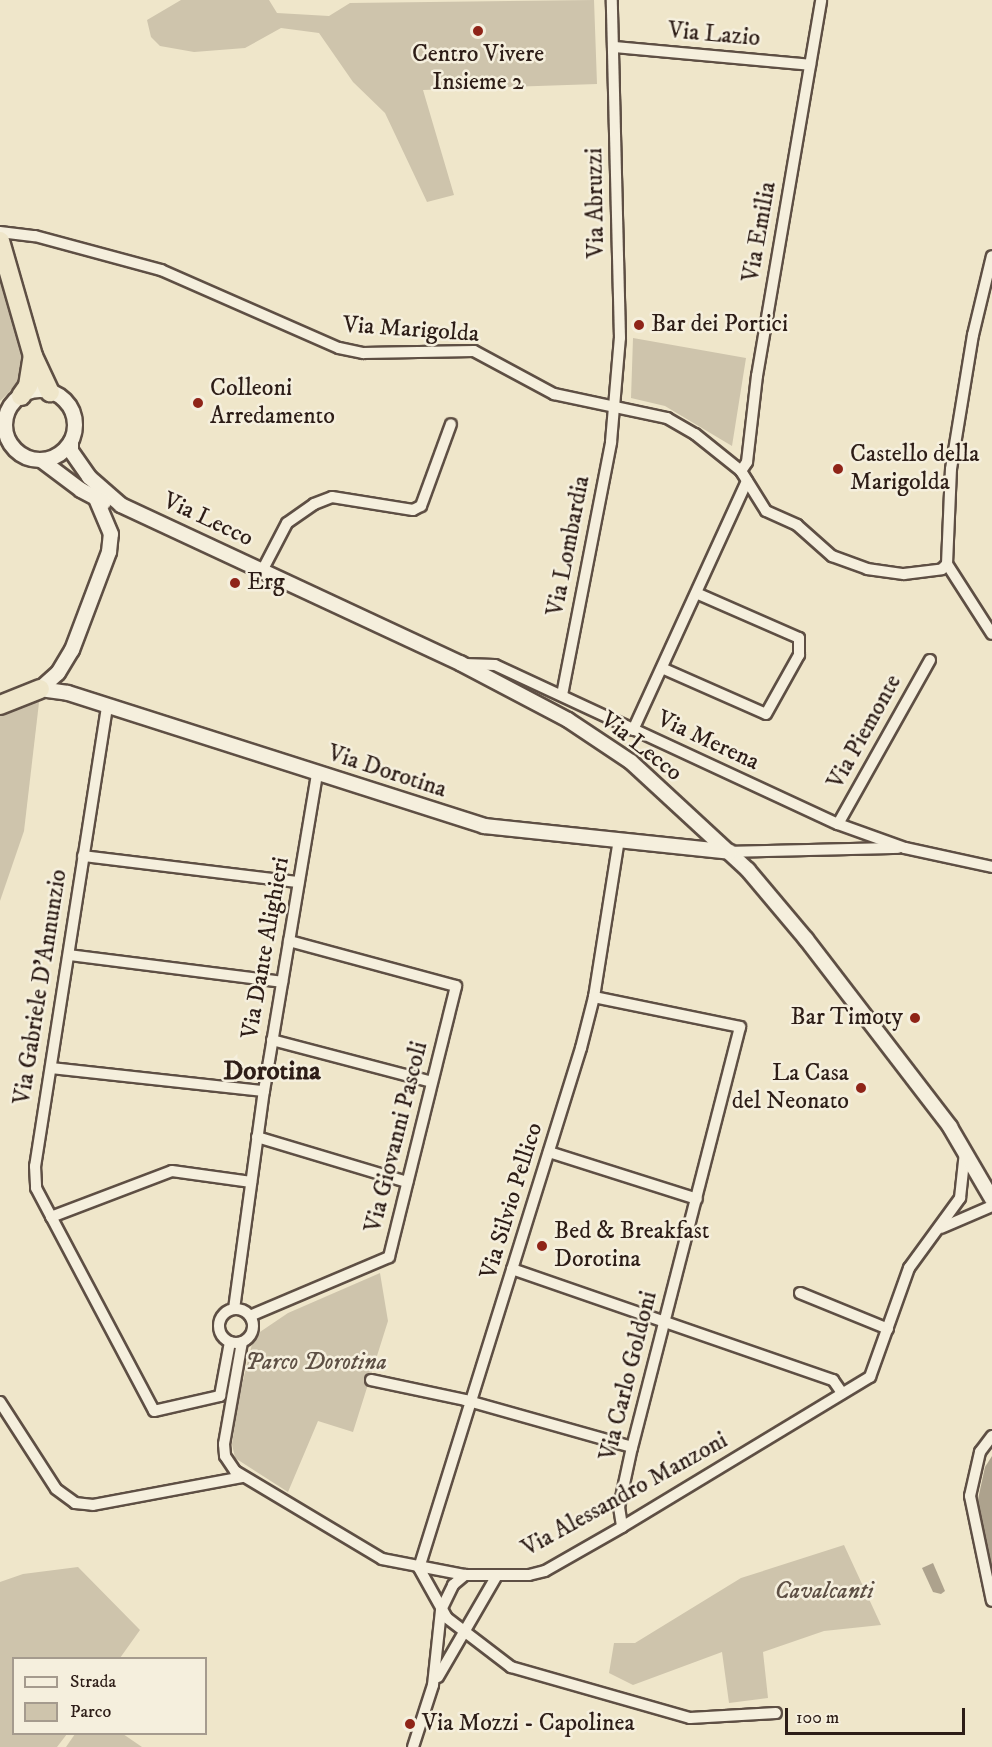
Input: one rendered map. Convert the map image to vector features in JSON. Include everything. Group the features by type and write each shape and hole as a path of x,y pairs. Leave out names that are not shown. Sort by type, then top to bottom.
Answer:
{"highway":[{"path":"0,241 33,356 50,392"},
{"path":"21,396 28,386 33,356"},
{"path":"0,694 40,689"},
{"path":"0,705 40,689"}],"main road":[{"path":"35,390 50,392 60,396 73,412 75,432 71,442 55,457 41,460 20,455 3,437 4,410 21,396 35,390"},
{"name":"Via Lecco","path":"71,442 72,451 89,477 121,504"},
{"name":"Via Lecco","path":"41,460 96,498 121,504 460,663 568,720 631,762 730,852 806,939 965,1151 992,1199"},
{"path":"40,689 58,673 72,650 109,552 111,534 96,498"},
{"name":"Via Dorotina","path":"40,689 68,693 484,826 730,852"}],"street":[{"name":"Via Abruzzi","path":"612,0 620,338 614,405"},
{"name":"Via Emilia","path":"633,730 664,669 744,476 757,376 821,0"},
{"name":"Via Lazio","path":"614,47 810,65"},
{"name":"Via Marigolda","path":"0,232 35,236 161,270 339,348 363,353 474,351 554,394 667,418 695,434 744,476 766,511 797,525 825,551 850,564 904,574 942,569 947,564"},
{"path":"992,256 973,335 953,459 947,564 992,634"},
{"name":"Via Lombardia","path":"562,695 614,405"},
{"path":"262,571 287,523 314,504 332,497 413,510 421,506 452,424"},
{"path":"664,669 766,714 799,655 799,638 696,593"},
{"name":"Via Piemonte","path":"838,824 930,660"},
{"name":"Via Merena","path":"460,663 495,665 838,824 904,848 992,867"},
{"name":"Via Gabriele D'Annunzio","path":"107,707 82,856 34,1177 51,1217 154,1411 220,1396 236,1342"},
{"name":"Via Dante Alighieri","path":"236,1342 219,1326 226,1312 234,1309 264,1091 317,774"},
{"path":"838,824 852,833 854,840 839,850"},
{"name":"Via Silvio Pellico","path":"418,1568 549,1152 594,998 619,840"},
{"name":"Via Merena","path":"730,852 904,848"},
{"path":"82,856 298,882"},
{"name":"Via Giovanni Pascoli","path":"250,1316 389,1257 456,986 289,940"},
{"path":"69,955 282,982"},
{"name":"Via Carlo Goldoni","path":"594,998 740,1026 632,1447 619,1507 622,1527"},
{"path":"272,1040 432,1082"},
{"path":"51,1068 264,1091"},
{"path":"257,1137 407,1182"},
{"name":"Via Alessandro Manzoni","path":"236,1342 224,1444 230,1465 242,1477 382,1559 418,1568 465,1575 496,1577 544,1571 622,1527 870,1377 909,1268 941,1228 960,1198 965,1151"},
{"path":"549,1152 697,1199"},
{"path":"51,1217 172,1171 251,1182"},
{"path":"941,1228 992,1206"},
{"path":"512,1269 665,1319 834,1380 842,1393"},
{"path":"800,1293 888,1329"},
{"path":"234,1309 250,1316 253,1330 236,1342"},
{"path":"371,1380 470,1402 632,1447"},
{"path":"0,1402 56,1489 75,1503 93,1505 242,1477"},
{"path":"992,1436 980,1452 970,1496 992,1601"},
{"path":"418,1568 441,1610 511,1667 669,1712 718,1719 776,1713"},
{"path":"413,1747 433,1685 441,1610 453,1585 465,1575"},
{"path":"433,1685 496,1577"}],"green space":[{"path":"181,0 269,0 277,13 329,16 350,3 594,0 597,84 423,90 454,195 427,202 385,113 353,82 319,33 281,28 245,48 194,52 160,46 151,37 147,20"},
{"path":"0,259 25,368 20,382 0,401"},
{"path":"633,338 746,358 732,446 665,406 631,398"},
{"path":"40,694 24,831 0,901 0,714"},
{"name":"Parco Dorotina","path":"380,1273 388,1321 353,1432 318,1421 288,1492 235,1458 232,1444 239,1397 254,1336 288,1313"},
{"name":"Cavalcanti","path":"844,1545 881,1625 824,1631 763,1652 768,1698 729,1703 722,1652 633,1685 609,1673 614,1643 635,1643 741,1578"},
{"path":"78,1567 140,1630 121,1657 12,1657 12,1735 66,1735 57,1747 0,1747 0,1582 23,1574"},
{"path":"74,1735 124,1735 142,1747 66,1747"}],"shaded area":[{"path":"992,1456 992,1580 975,1513 985,1467"},
{"path":"933,1563 945,1591 941,1594 933,1592 922,1568"}],"place":[{"name":"Centro Vivere Insieme 2","path":"478,31"},
{"name":"Bar dei Portici","path":"639,325"},
{"name":"Colleoni Arredamento","path":"198,403"},
{"name":"Castello della Marigolda","path":"838,469"},
{"name":"Erg","path":"235,583"},
{"name":"Bar Timoty","path":"915,1018"},
{"name":"La Casa del Neonato","path":"861,1088"},
{"name":"Bed & Breakfast Dorotina","path":"542,1246"},
{"name":"Via Mozzi - Capolinea","path":"410,1724"}],"district":[{"name":"Dorotina","path":"272,1072"}]}
